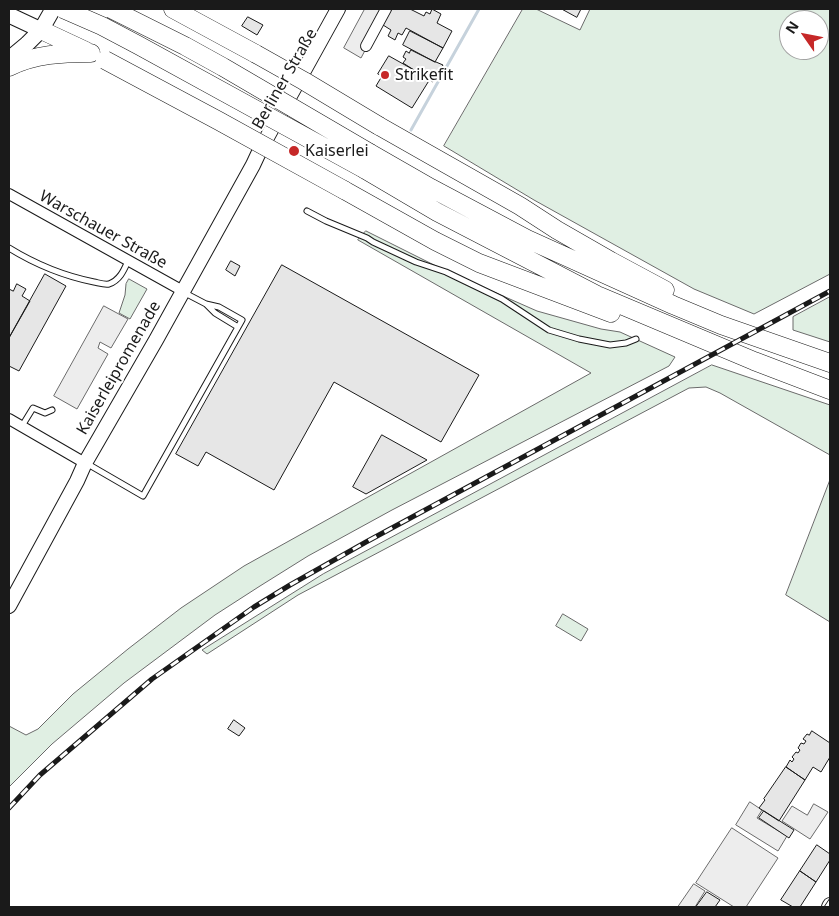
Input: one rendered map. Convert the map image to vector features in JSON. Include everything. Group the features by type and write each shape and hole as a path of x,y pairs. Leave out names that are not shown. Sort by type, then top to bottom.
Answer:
{"highway":[{"path":"64,9 102,26 367,161 431,188 527,239 673,306 830,363"},
{"path":"112,9 223,67 367,161 437,212 597,294 705,341 830,390"},
{"path":"173,9 296,77 520,206 557,230 668,292 713,322"},
{"path":"41,30 98,56 435,241 479,263 634,321 705,341"},
{"path":"9,67 33,57 52,54 98,56"}],"main road":[{"path":"9,60 41,30 53,9"},
{"name":"Berliner Straße","path":"183,291 254,165 260,150 338,9"},
{"name":"Berliner Straße","path":"254,165 264,152 346,9"},
{"path":"9,15 41,30"},
{"name":"Kaiserleipromenade","path":"9,606 85,463 183,291"},
{"name":"Kaiserleipromenade","path":"9,588 70,481 85,463"}],"street":[{"path":"366,46 386,9"},
{"name":"Warschauer Straße","path":"9,194 183,291"},
{"path":"9,419 85,463"}],"lane":[{"path":"307,211 416,262 446,272 502,299 549,330 579,339 610,345 626,343 636,339"},
{"path":"9,248 49,269 75,278 108,285 117,280 128,261"},
{"path":"85,463 143,496 242,320 218,307 206,304 183,291"},
{"path":"206,304 214,314 238,327"},
{"path":"22,426 33,408 45,413 52,410"}],"green space":[{"path":"523,9 536,9 580,30 590,9 830,9 830,274 754,314 694,289 534,200 444,146"},
{"path":"366,231 444,270 537,311 601,329 620,332 675,357 669,366 392,510 308,556 215,615 124,683 52,744 9,787 9,726 26,735 38,729 73,694 128,649 181,608 244,566 591,373 358,240"},
{"path":"129,279 147,289 130,319 119,313"},
{"path":"830,297 830,342 793,330 793,317"},
{"path":"712,365 830,405 830,455 720,393 706,387 689,388 298,595 207,654 202,650 323,574"},
{"path":"830,480 830,622 786,595"},
{"path":"563,614 588,629 581,641 556,626"}],"shaded area":[{"path":"365,9 382,9 386,11 361,58 344,48"},
{"path":"104,306 128,319 111,348 100,342 98,348 108,354 77,409 54,396"},
{"path":"750,802 762,810 757,818 787,836 778,851 736,825"},
{"path":"814,804 828,812 810,839 782,821 792,806 807,815"},
{"path":"732,828 778,858 746,907 734,907 696,883"},
{"path":"694,884 705,891 695,907 678,907"}],"building":[{"path":"391,9 410,9 424,16 426,12 430,14 432,9 441,14 437,23 452,31 443,48 406,28 402,35 398,33 395,40 388,36 391,30 383,25"},
{"path":"562,9 581,9 577,17"},
{"path":"248,17 263,25 257,35 242,26"},
{"path":"410,31 443,48 435,62 403,45"},
{"path":"411,50 443,65 433,82 403,63 406,59 403,57 406,51 409,53"},
{"path":"389,56 430,79 412,108 376,86 382,76 378,74"},
{"path":"231,261 240,266 235,276 226,270"},
{"path":"282,265 479,375 441,442 334,382 274,490 206,452 198,466 176,454"},
{"path":"45,274 66,286 19,371 9,366 9,338"},
{"path":"17,284 26,289 22,296 30,301 9,338 9,289 13,291"},
{"path":"382,435 427,460 366,494 353,487"},
{"path":"234,720 245,728 239,736 228,729"},
{"path":"812,731 830,743 830,757 821,772 813,767 805,780 786,767 790,760 792,762 794,759 792,757 796,752 798,753 800,750 798,748 801,743 804,744 806,741 803,739"},
{"path":"786,767 805,780 779,821 759,808"},
{"path":"764,811 794,830 789,838 759,818"},
{"path":"817,845 830,854 830,860 816,882 800,871"},
{"path":"800,871 816,882 800,907 793,907 781,900"},
{"path":"707,892 720,900 715,907 696,907"}],"waterway":[{"path":"411,130 479,9"}],"tram line":[{"path":"824,907 830,898"}],"railway":[{"path":"9,808 40,775 152,679 254,607 366,542 830,291"}],"place":[{"name":"Strikefit","path":"385,75"},
{"name":"Kaiserlei","path":"294,151"}]}
